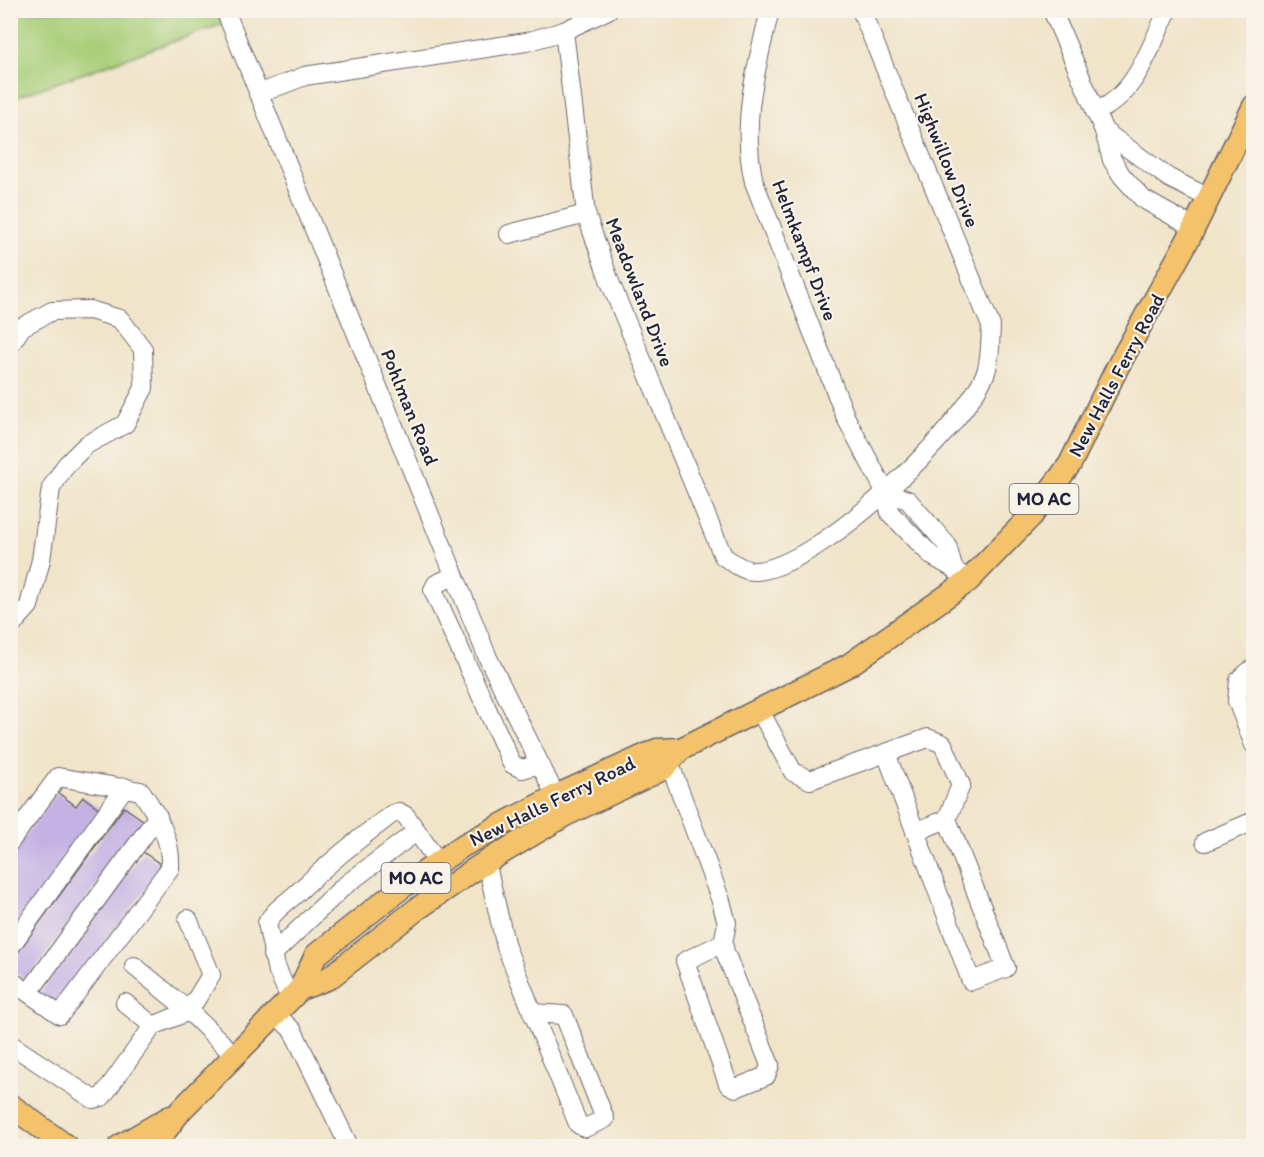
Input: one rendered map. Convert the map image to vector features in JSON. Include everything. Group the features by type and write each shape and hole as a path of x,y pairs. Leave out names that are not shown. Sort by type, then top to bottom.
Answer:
{"main road":[{"name":"New Halls Ferry Road","path":"288,1000 329,978 417,909 560,806 657,750 675,756 759,709 849,665 1032,515 1070,464 1117,369 1194,228 1254,106"},
{"name":"New Halls Ferry Road","path":"155,1146 182,1110 288,1000 316,955 464,844 560,806"},
{"path":"10,1105 60,1142 85,1146"},
{"path":"120,1146 182,1110"}],"street":[{"name":"Pohlman Road","path":"225,10 492,668 560,806"},
{"path":"258,93 305,76 526,42 564,31 608,10"},
{"name":"Helmkampf Drive","path":"770,10 752,89 747,151 754,182 846,418 886,494"},
{"name":"Highwillow Drive","path":"861,10 991,326 985,373 959,414 886,494"},
{"path":"1052,10 1104,132 1112,160 1131,189 1160,211 1194,228"},
{"path":"1095,112 1108,107 1130,87 1168,10"},
{"name":"Meadowland Drive","path":"564,31 586,214 610,282 723,556 752,572 776,568 822,543 886,494"},
{"path":"1104,132 1168,178 1209,198"},
{"path":"509,234 586,214"},
{"path":"10,345 22,327 52,311 90,310 120,320 143,349 144,388 125,424 86,445 66,465 51,488 40,560 28,606 10,627"},
{"path":"886,494 908,500 947,544 960,574"},
{"path":"454,576 436,584 434,591 470,676 512,764 522,769 540,764"},
{"path":"1254,667 1239,680 1237,701 1254,745"},
{"path":"470,676 492,668"},
{"path":"759,709 794,772 810,780 928,738 943,744 961,785 947,819 1006,968 971,981 886,753"},
{"path":"675,756 727,923 723,943 770,1065 766,1076 736,1088 728,1084 685,960 723,943"},
{"path":"10,842 58,777 141,790 158,816 171,857 170,868 60,1016 10,980"},
{"path":"10,947 125,787"},
{"path":"349,1146 293,1031 288,1000 272,955 267,923 270,917 354,843 392,814 399,812 406,816 438,862"},
{"path":"28,992 158,816"},
{"path":"915,832 947,819"},
{"path":"1205,842 1254,821"},
{"path":"272,955 343,887 417,831"},
{"path":"486,861 506,947 532,1013 578,1124 585,1128 605,1119 564,1015 532,1013"},
{"path":"10,1044 93,1099 102,1096 153,1026 189,1011 211,975 188,919"},
{"path":"134,966 189,1011 234,1055"},
{"path":"125,1003 153,1026"}],"green space":[{"path":"10,11 217,11 223,24 11,99"}],"building":[{"path":"57,792 76,806 83,797 103,811 10,937 10,856"},
{"path":"124,807 144,821 27,981 10,969 10,963"},
{"path":"143,852 163,866 59,1008 39,994"}]}
